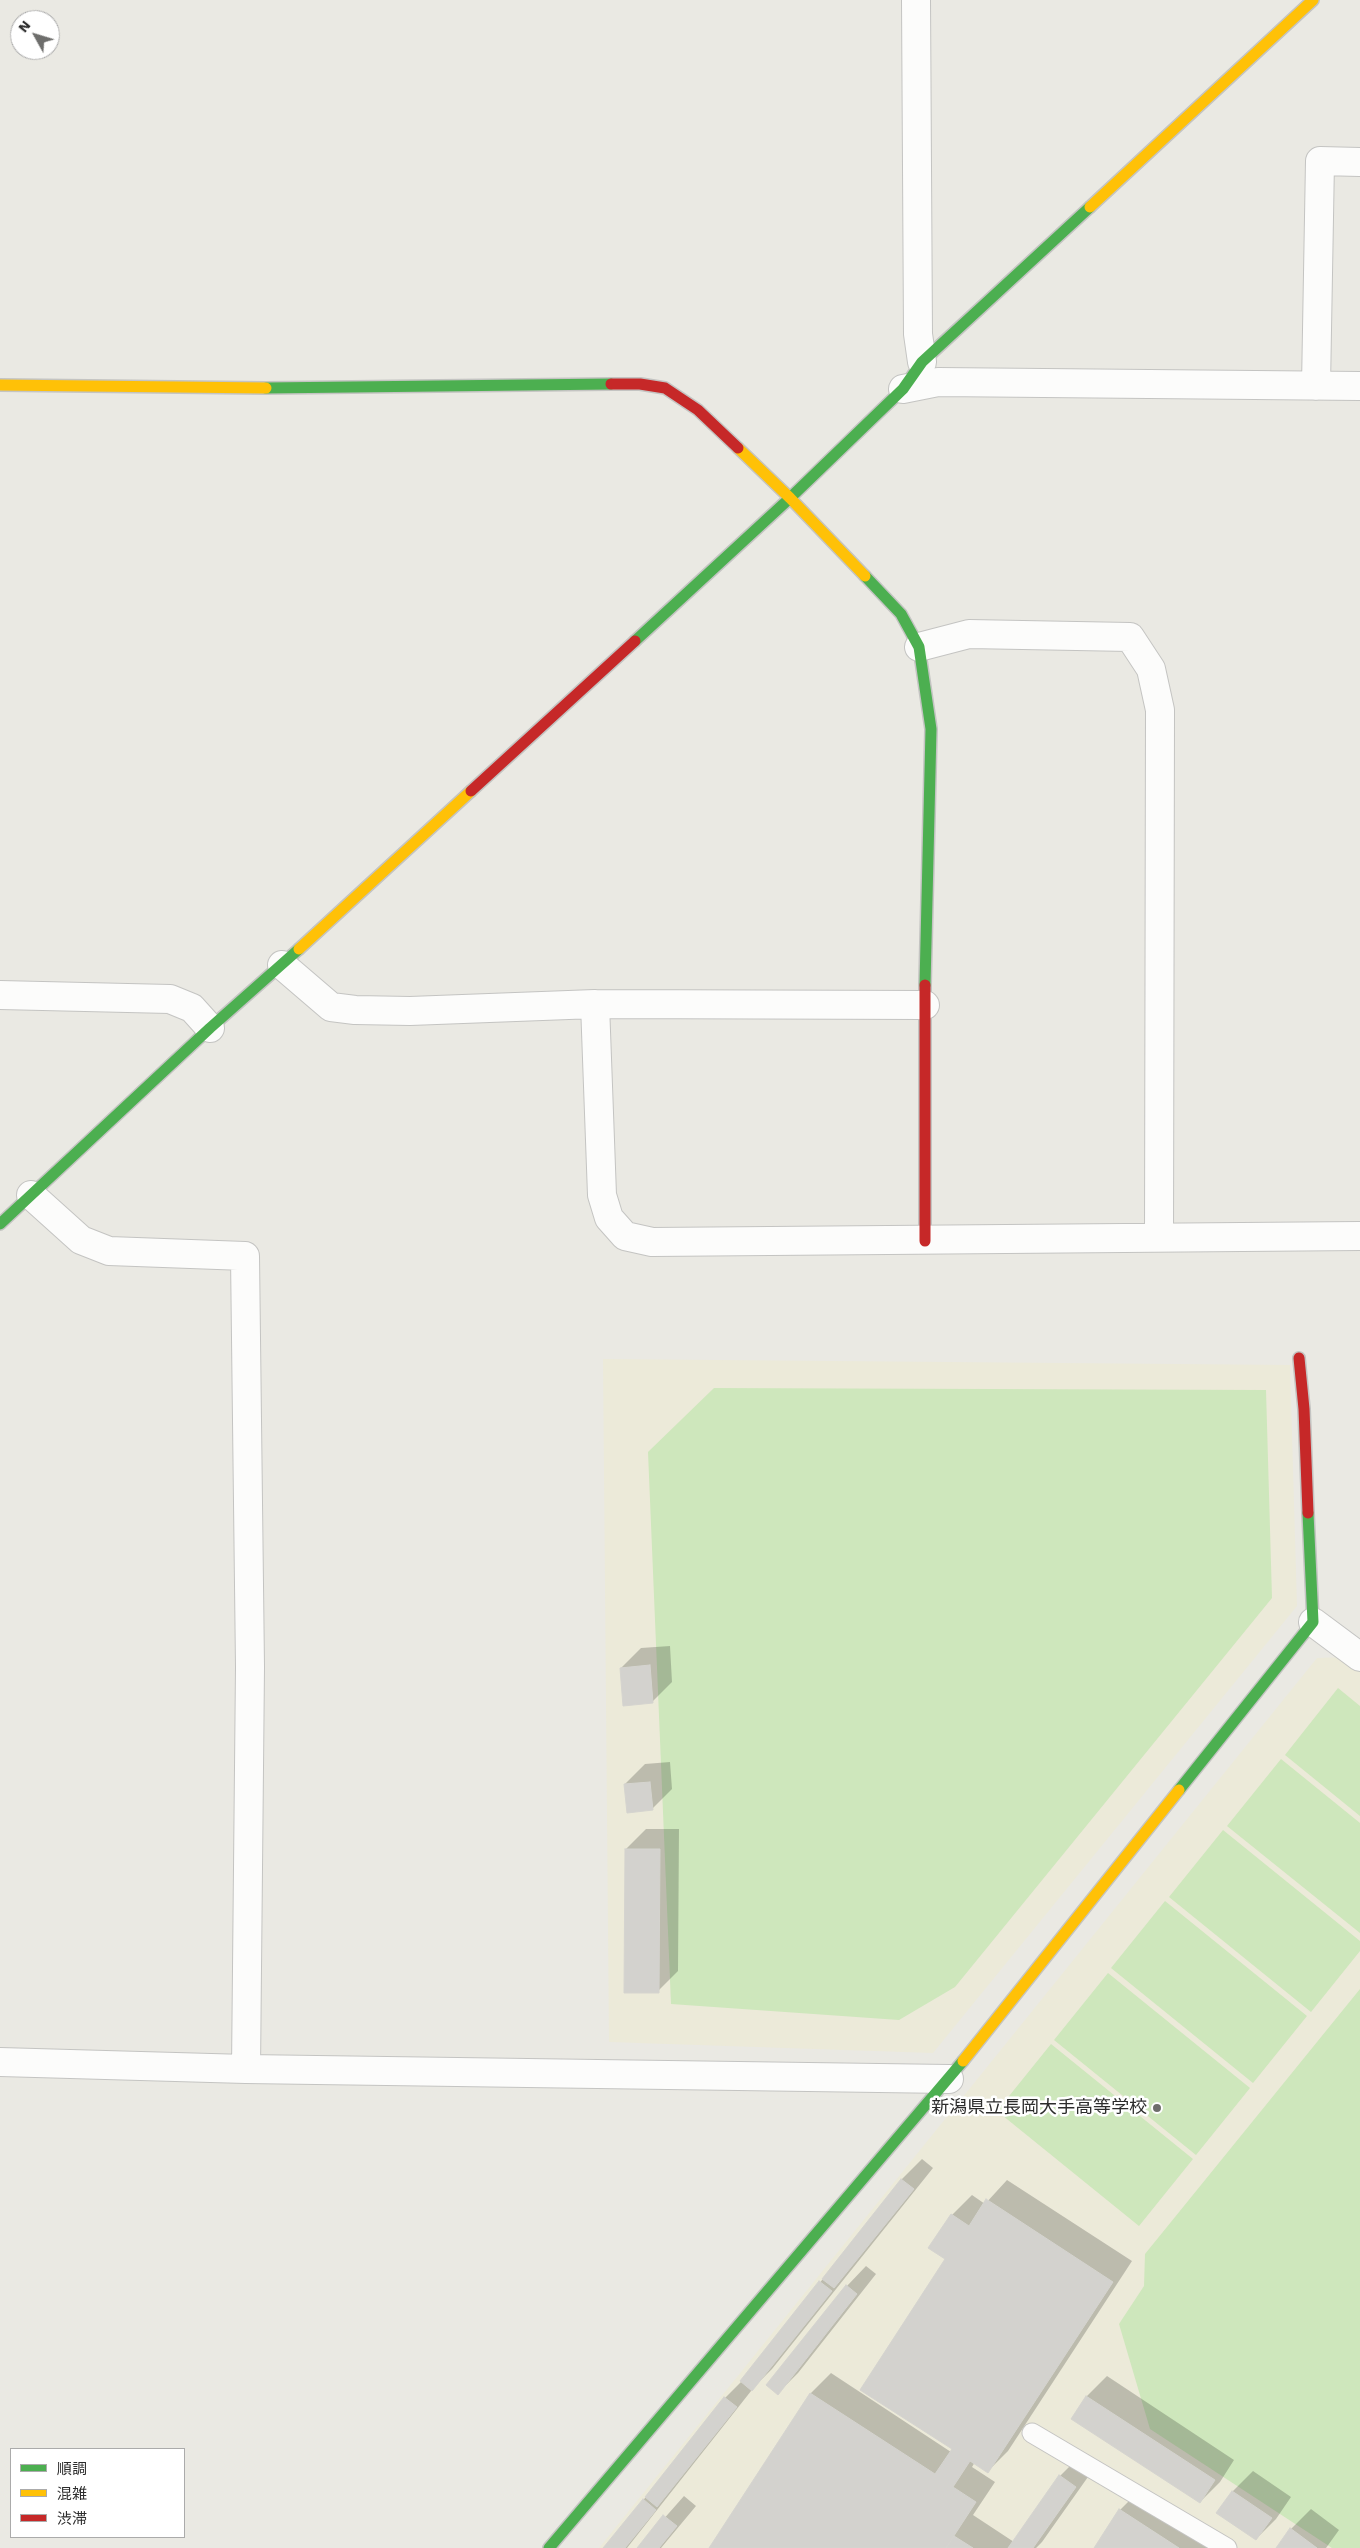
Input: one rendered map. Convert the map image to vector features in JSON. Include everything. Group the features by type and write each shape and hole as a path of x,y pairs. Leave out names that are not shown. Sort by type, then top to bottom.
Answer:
{"street":[{"path":"916,0 918,334 922,362"},
{"path":"0,1224 210,1028 282,965 790,498 903,389 922,362 1313,0"},
{"path":"1316,386 1320,161 1360,162"},
{"path":"903,389 938,382 1360,386"},
{"path":"0,385 306,389 640,384 665,388 698,410 790,498 901,614 919,647 931,729 925,1005 925,1241"},
{"path":"919,647 969,634 1130,637 1151,669 1160,710 1159,1237"},
{"path":"282,965 331,1007 347,1009 410,1011 595,1004 925,1005"},
{"path":"0,995 170,998 192,1008 210,1028"},
{"path":"595,1004 602,1195 609,1218 625,1236 652,1242 1360,1236"},
{"path":"31,1195 81,1240 110,1251 245,1256 250,1657 246,2069"},
{"path":"549,2548 949,2079 1313,1622 1304,1409 1299,1358"},
{"path":"1313,1622 1360,1657"},
{"path":"0,2062 246,2069 949,2079"}],"lane":[{"path":"1032,2433 1227,2548"}],"shaded area":[{"path":"603,1359 1290,1365 1297,1606 933,2053 609,2042"},
{"name":"新潟県立長岡大手高等学校","path":"1348,1657 1360,1667 1360,2548 599,2548 1317,1658"}],"green space":[{"path":"714,1388 1266,1390 1272,1598 955,1987 899,2020 671,2004 648,1452"},
{"path":"1338,1688 1360,1706 1360,1816 1285,1755"},
{"path":"1281,1759 1360,1823 1360,1933 1227,1826"},
{"path":"1223,1830 1360,1941 1360,1951 1311,2012 1169,1897"},
{"path":"1165,1901 1307,2016 1253,2083 1111,1968"},
{"path":"1108,1973 1250,2088 1196,2155 1054,2040"},
{"path":"1360,1989 1360,2548 1332,2548 1150,2429 1119,2324 1144,2286 1145,2254"},
{"path":"1051,2044 1193,2159 1139,2226 997,2111"}],"building":[{"path":"650,1665 653,1703 623,1706 620,1668"},
{"path":"650,1782 653,1810 627,1813 624,1784"},
{"path":"625,1849 660,1849 659,1993 624,1993"},
{"path":"901,2179 914,2189 834,2288 822,2279"},
{"path":"986,2199 1113,2282 988,2473 970,2461 953,2487 976,2502 946,2548 709,2548 810,2393 935,2474 952,2449 860,2390 945,2259 928,2248 951,2214 969,2226"},
{"path":"819,2281 832,2291 752,2391 740,2381"},
{"path":"846,2285 857,2294 778,2395 766,2385"},
{"path":"1086,2396 1215,2480 1200,2503 1071,2419"},
{"path":"724,2397 737,2407 657,2507 645,2497"},
{"path":"1059,2475 1076,2487 1033,2548 1008,2548"},
{"path":"1232,2491 1272,2518 1256,2540 1216,2513"},
{"path":"643,2499 656,2510 625,2548 603,2548"},
{"path":"1119,2509 1179,2548 1094,2548"},
{"path":"663,2515 677,2526 659,2548 637,2548"},
{"path":"1290,2528 1317,2548 1276,2548"},
{"path":"954,2536 973,2548 946,2548"}],"traffic: fast":[{"path":"635,641 790,498 903,389 922,362 1090,207"},
{"path":"266,388 611,384"},
{"path":"865,576 901,614 919,647 931,729 925,985"},
{"path":"0,1224 210,1028 299,949"},
{"path":"1179,1790 1313,1622 1308,1513"},
{"path":"549,2548 963,2061"}],"traffic: slow":[{"path":"1090,207 1313,0"},
{"path":"0,385 266,388"},
{"path":"738,448 790,498 865,576"},
{"path":"299,949 471,791"},
{"path":"963,2061 1179,1790"}],"traffic: jam":[{"path":"611,384 640,384 665,388 698,410 738,448"},
{"path":"471,791 635,641"},
{"path":"925,985 925,1241"},
{"path":"1299,1358 1304,1409 1308,1513"}],"place":[{"name":"新潟県立長岡大手高等学校","path":"1157,2108"}]}
